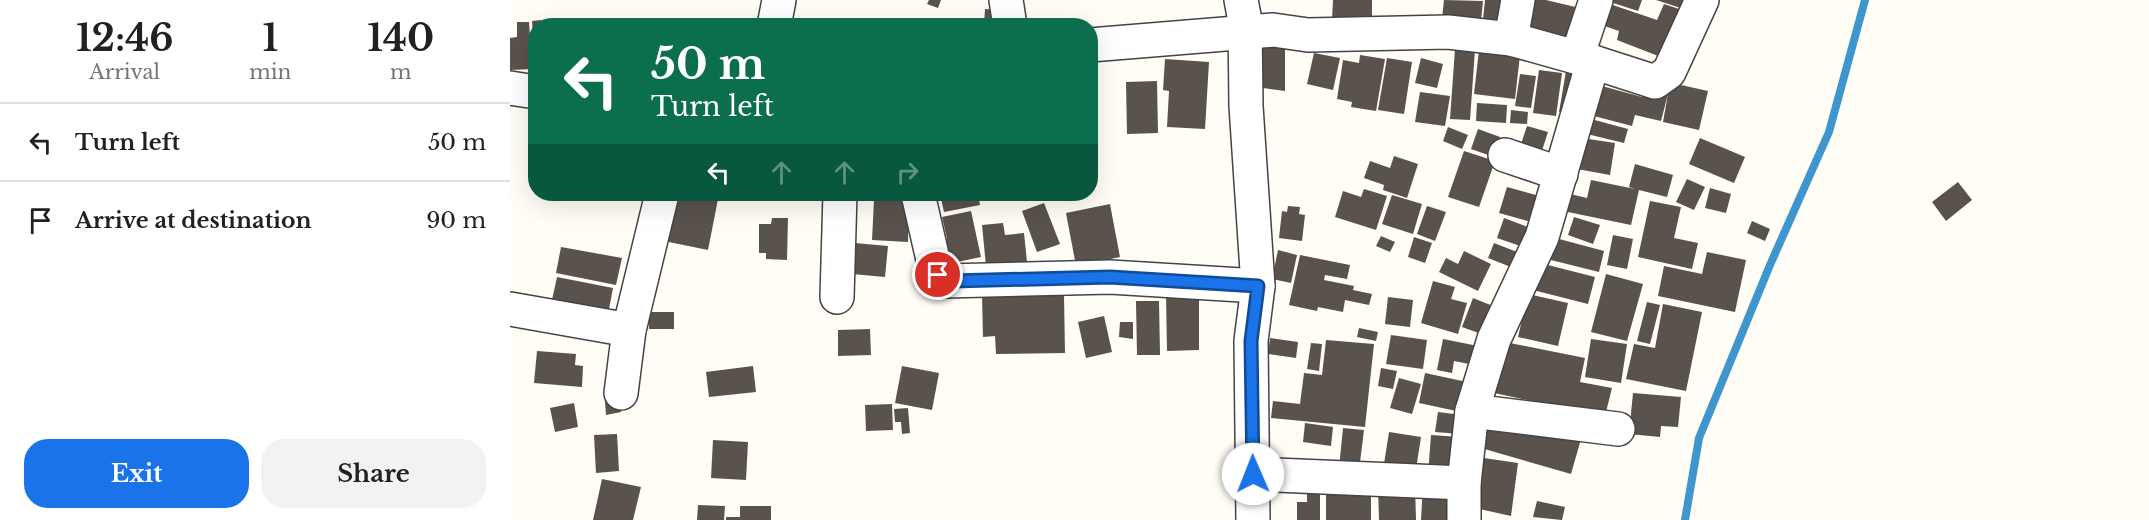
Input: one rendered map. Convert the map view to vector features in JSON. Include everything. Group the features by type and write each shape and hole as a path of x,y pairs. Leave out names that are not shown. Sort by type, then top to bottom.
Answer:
{"street":[{"path":"776,18 779,0"},
{"path":"1006,0 1009,18"},
{"path":"1511,39 1518,0"},
{"path":"1464,520 1464,483 1472,411 1494,339 1542,237 1561,174 1596,0"},
{"path":"1098,43 1243,16 1273,30 1308,35 1448,32 1511,39 1585,59 1655,82 1669,72 1702,0"},
{"path":"1243,16 1246,105 1258,286 1251,341 1253,520"},
{"path":"510,88 528,91"},
{"path":"1505,155 1561,174"},
{"path":"621,393 629,330 660,201"},
{"path":"837,297 840,201"},
{"path":"920,201 934,264 938,275 945,280 1110,277 1258,286"},
{"path":"510,309 629,330"},
{"path":"1472,411 1618,429"},
{"path":"1253,474 1464,483"}],"building":[{"path":"929,0 941,0 938,8 927,4"},
{"path":"1333,0 1372,0 1372,21 1332,20"},
{"path":"1444,0 1483,1 1480,31 1441,28"},
{"path":"1485,0 1512,0 1509,31 1482,29"},
{"path":"1525,0 1546,0 1588,10 1577,53 1515,37"},
{"path":"1598,0 1657,20 1664,4 1688,12 1671,61 1617,40 1619,31 1590,21"},
{"path":"1604,0 1642,0 1638,11"},
{"path":"1656,0 1694,0 1690,11"},
{"path":"985,9 999,10 998,18 984,18"},
{"path":"517,22 528,22 528,69 510,70 510,38 517,37"},
{"path":"1253,44 1285,45 1285,91 1256,87"},
{"path":"1455,49 1475,50 1470,120 1450,119"},
{"path":"1479,50 1520,55 1515,99 1474,94"},
{"path":"1314,53 1340,58 1333,90 1307,84"},
{"path":"1360,55 1385,59 1376,111 1351,107 1352,102 1337,99 1343,60 1359,63"},
{"path":"1387,58 1412,62 1404,114 1378,110"},
{"path":"1421,58 1443,64 1437,88 1415,83"},
{"path":"1165,59 1209,62 1205,129 1167,127 1169,91 1163,90"},
{"path":"1539,70 1562,73 1556,116 1533,113"},
{"path":"1566,71 1584,74 1576,115 1559,112"},
{"path":"1520,74 1536,76 1531,108 1515,106"},
{"path":"1157,81 1158,133 1127,134 1126,82"},
{"path":"1646,83 1672,83 1708,91 1699,130 1663,122 1668,94 1661,121 1635,115 1632,126 1594,116 1602,86 1642,97"},
{"path":"1420,92 1450,96 1445,126 1415,122"},
{"path":"1477,103 1507,105 1506,123 1476,121"},
{"path":"1511,110 1528,112 1527,124 1510,123"},
{"path":"1591,119 1628,129 1624,143 1587,134"},
{"path":"1527,126 1548,132 1538,163 1517,156"},
{"path":"1448,127 1468,135 1462,149 1443,141"},
{"path":"1478,129 1500,137 1494,157 1471,149"},
{"path":"1582,138 1615,143 1610,175 1577,169"},
{"path":"1700,138 1745,157 1734,183 1689,164"},
{"path":"1464,151 1495,161 1479,207 1448,197"},
{"path":"1394,156 1418,164 1407,198 1383,190 1384,185 1364,178 1370,161 1390,168"},
{"path":"1635,164 1673,175 1667,197 1639,190 1631,225 1563,211 1566,193 1587,198 1591,180 1635,189 1629,187"},
{"path":"1687,179 1705,187 1694,210 1676,202"},
{"path":"1958,182 1972,200 1946,221 1932,202"},
{"path":"1507,187 1547,198 1539,224 1499,213"},
{"path":"1710,188 1731,194 1726,213 1705,208"},
{"path":"1364,189 1387,196 1376,230 1335,217 1343,191 1361,197"},
{"path":"1392,195 1422,204 1413,234 1382,224"},
{"path":"667,201 718,201 708,250 659,240"},
{"path":"874,201 909,201 908,242 872,240"},
{"path":"942,201 979,201 980,205 944,212"},
{"path":"1650,201 1681,207 1674,238 1698,243 1692,269 1638,257"},
{"path":"1044,203 1060,244 1037,252 1022,211"},
{"path":"1110,204 1120,257 1076,266 1066,213"},
{"path":"1288,206 1300,207 1299,214 1305,215 1302,241 1279,238 1282,211 1287,212"},
{"path":"1427,206 1446,212 1435,241 1417,234"},
{"path":"971,211 981,257 943,265 938,241 947,239 942,217"},
{"path":"1574,217 1600,225 1593,244 1568,235"},
{"path":"772,218 788,218 787,260 766,259 766,253 759,253 759,224 771,224"},
{"path":"1504,218 1536,230 1529,249 1497,238"},
{"path":"1752,221 1770,229 1765,241 1747,233"},
{"path":"1003,223 1005,235 1024,233 1027,262 986,266 982,225"},
{"path":"1613,235 1633,239 1627,269 1607,265"},
{"path":"1381,236 1395,242 1390,252 1376,246"},
{"path":"1548,236 1604,251 1599,272 1543,258"},
{"path":"1414,237 1432,243 1425,263 1408,257"},
{"path":"855,243 888,246 885,277 852,274"},
{"path":"1494,243 1527,256 1521,271 1488,258"},
{"path":"561,247 622,258 616,285 556,273"},
{"path":"1278,250 1297,255 1291,283 1272,279"},
{"path":"1464,251 1491,264 1478,291 1439,272 1446,258 1458,264"},
{"path":"1707,252 1746,260 1735,312 1658,296 1664,266 1702,274"},
{"path":"1300,255 1350,265 1347,279 1325,275 1324,280 1354,286 1353,290 1372,294 1369,305 1345,300 1343,312 1318,307 1317,311 1289,305"},
{"path":"1540,263 1595,277 1588,304 1533,290"},
{"path":"1606,274 1643,284 1627,341 1591,332"},
{"path":"557,277 613,288 607,320 550,309"},
{"path":"1433,281 1455,287 1451,299 1467,303 1458,334 1421,323"},
{"path":"1528,294 1568,303 1558,346 1518,337"},
{"path":"1064,295 1065,353 996,354 995,336 983,337 982,296"},
{"path":"1166,295 1199,295 1199,350 1167,351"},
{"path":"1388,297 1413,300 1410,327 1385,324"},
{"path":"1473,298 1498,308 1487,336 1462,327"},
{"path":"1136,301 1159,301 1160,355 1137,355"},
{"path":"1647,302 1660,305 1650,344 1637,341"},
{"path":"1663,304 1702,312 1686,391 1626,379 1634,344 1655,348"},
{"path":"649,312 674,312 674,329 649,329"},
{"path":"1104,316 1112,352 1086,358 1078,322"},
{"path":"1120,322 1133,322 1133,339 1119,337"},
{"path":"1359,328 1378,332 1376,341 1357,337"},
{"path":"870,329 871,355 838,356 838,330"},
{"path":"1391,335 1427,340 1423,369 1386,364"},
{"path":"1270,338 1298,342 1296,358 1268,354"},
{"path":"1443,339 1478,346 1474,365 1454,361 1452,373 1437,370"},
{"path":"1591,339 1627,344 1621,383 1585,377"},
{"path":"1326,340 1374,344 1365,427 1271,418 1273,401 1300,404 1304,373 1322,375"},
{"path":"1505,342 1585,358 1580,382 1612,388 1605,416 1494,393"},
{"path":"1311,343 1322,344 1319,371 1307,369"},
{"path":"537,351 576,354 575,365 583,366 582,387 534,383"},
{"path":"753,366 756,392 709,397 706,372"},
{"path":"902,366 939,373 932,410 895,403"},
{"path":"1381,368 1397,371 1393,389 1378,386"},
{"path":"1425,373 1467,382 1461,412 1419,403"},
{"path":"1399,378 1421,384 1412,414 1390,408"},
{"path":"1633,393 1681,397 1678,427 1661,426 1660,437 1629,434"},
{"path":"619,399 621,412 606,415 605,401"},
{"path":"574,403 578,427 555,432 550,408"},
{"path":"892,404 893,430 866,431 865,405"},
{"path":"908,408 910,433 902,434 901,422 895,422 894,409"},
{"path":"1438,412 1462,415 1460,434 1435,432"},
{"path":"1305,423 1333,427 1331,446 1303,442"},
{"path":"1479,426 1501,432 1503,427 1581,439 1571,474 1474,446"},
{"path":"1343,428 1364,430 1359,470 1339,468"},
{"path":"1389,432 1421,437 1416,469 1384,464"},
{"path":"617,434 619,471 596,473 594,435"},
{"path":"1431,435 1460,437 1457,477 1428,475"},
{"path":"713,440 748,442 746,480 711,478"},
{"path":"1477,457 1518,463 1511,516 1475,508"},
{"path":"602,479 641,487 633,520 593,520"},
{"path":"1423,484 1462,486 1460,520 1421,520"},
{"path":"1415,485 1416,520 1379,520 1378,487"},
{"path":"1326,492 1371,492 1371,520 1326,520"},
{"path":"1307,493 1320,493 1320,520 1297,520 1297,502 1307,502"},
{"path":"1537,501 1565,507 1562,520 1533,517"},
{"path":"698,505 725,506 724,520 697,520"},
{"path":"740,506 771,506 771,520 726,520 726,517 740,517"}],"waterway":[{"path":"1685,520 1699,438 1770,265 1829,132 1865,0"}],"route":[{"path":"938,275 945,280 952,281 1110,277 1258,286 1251,341 1253,474"}]}
